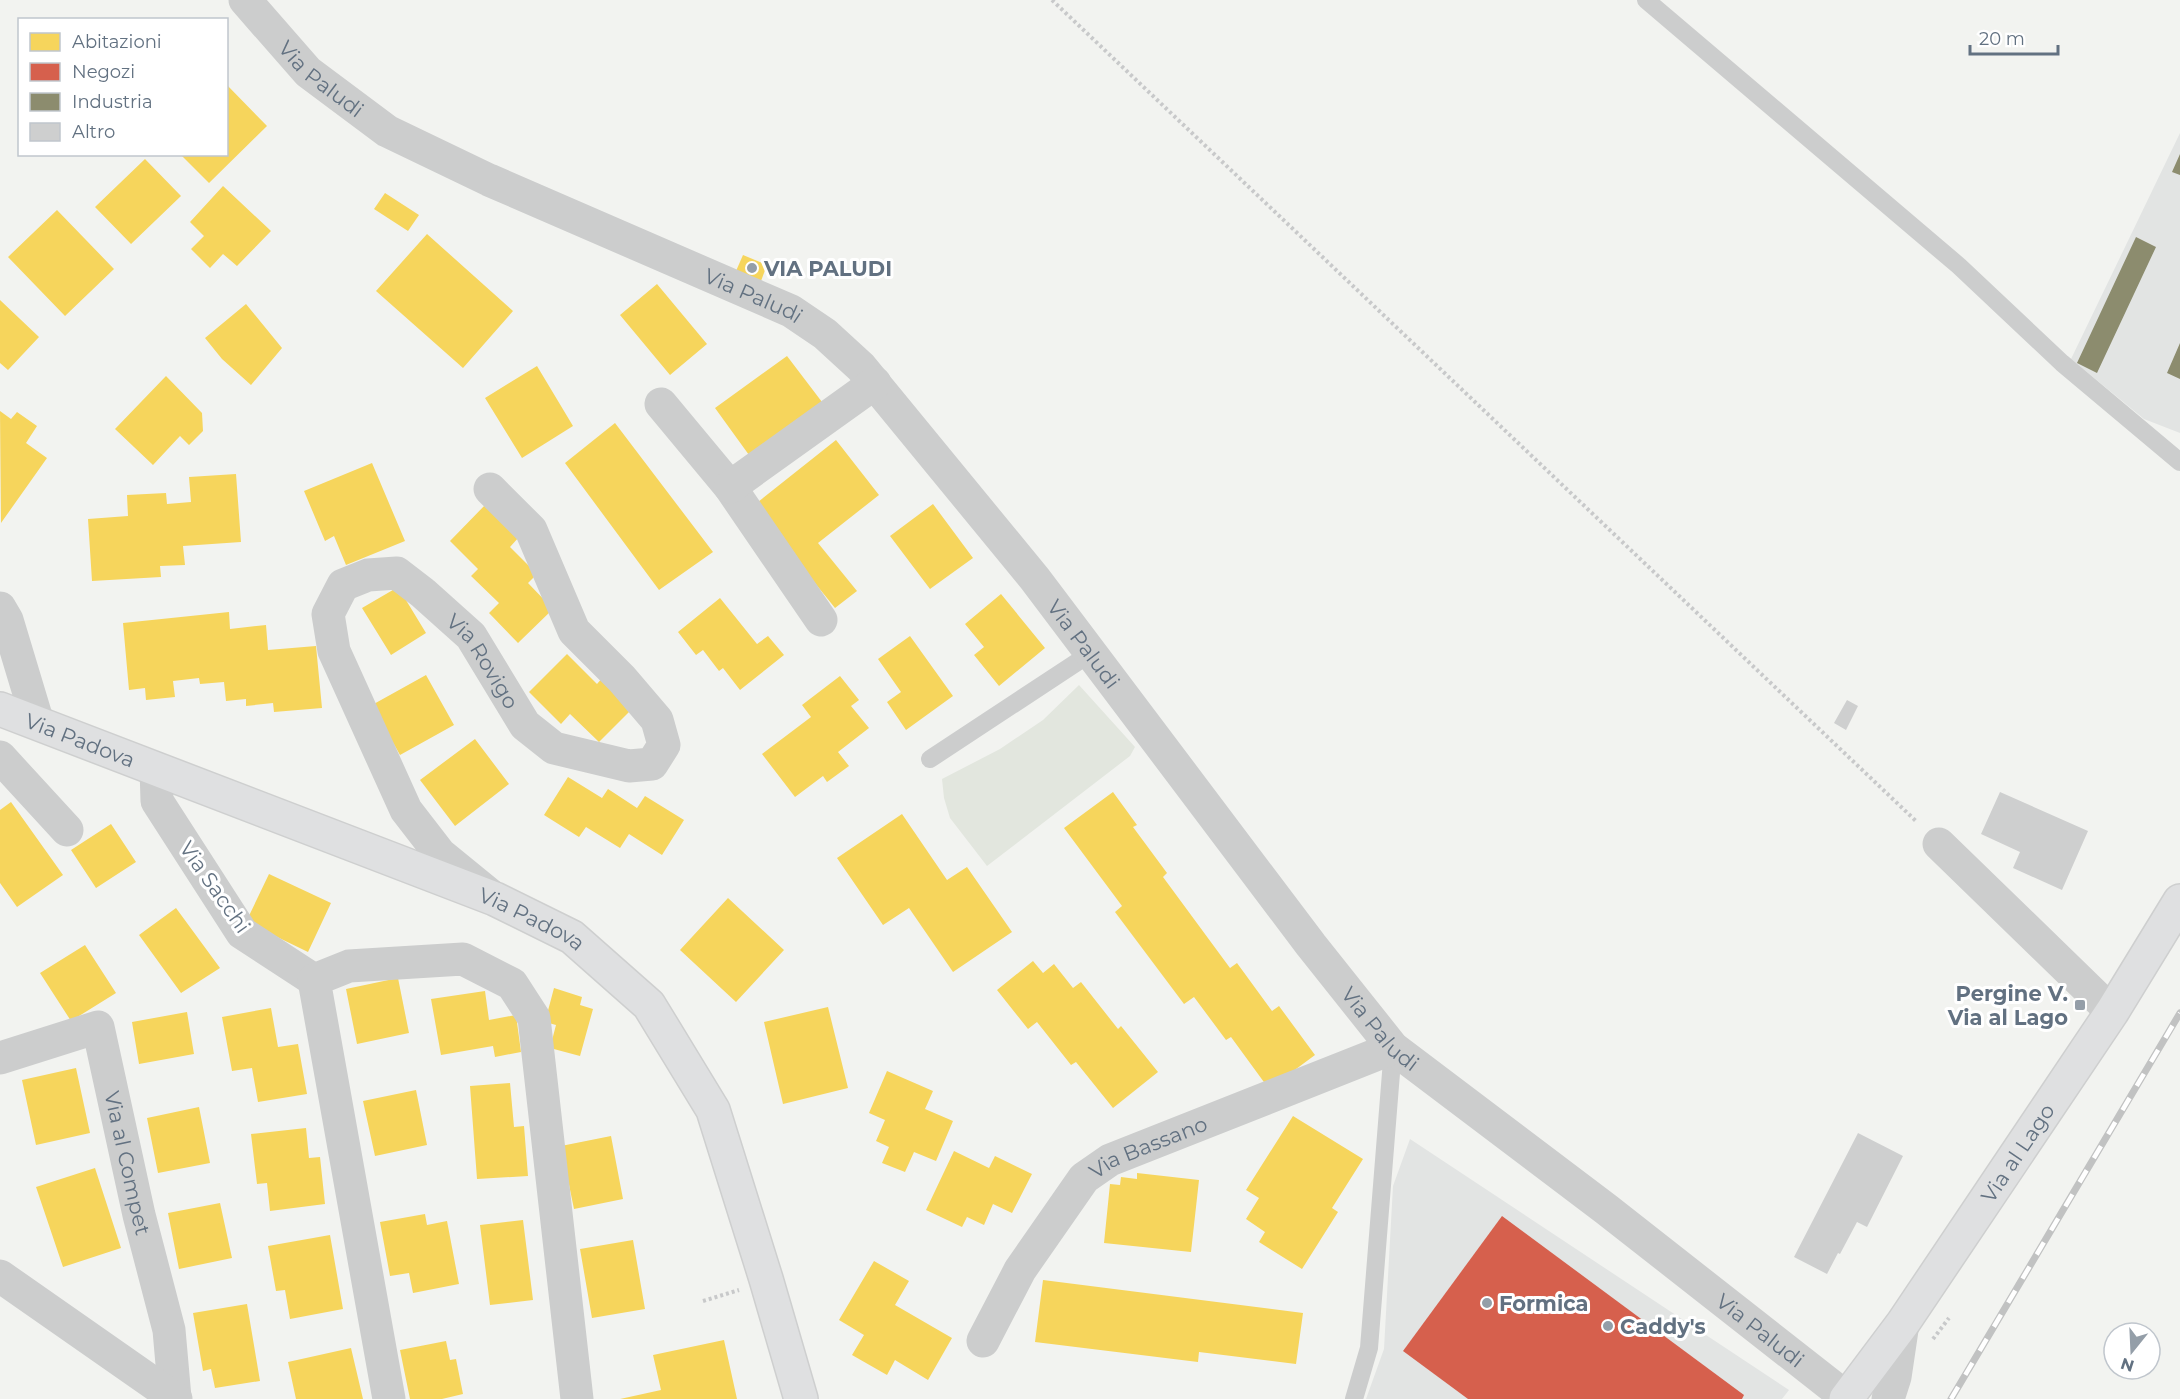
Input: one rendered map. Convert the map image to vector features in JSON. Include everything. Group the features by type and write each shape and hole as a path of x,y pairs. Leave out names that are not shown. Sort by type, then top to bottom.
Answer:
{"main road":[{"name":"Via Padova","path":"0,710 495,898 572,937 649,1005 713,1110 801,1399"},
{"name":"Via al Lago","path":"1847,1399 1903,1323 2112,1012 2180,901"}],"street":[{"name":"Via Paludi","path":"245,0 309,72 387,131 489,180 791,311 825,334 861,367 1035,579 1311,945 1393,1048 1597,1202 1847,1399"},
{"path":"730,487 874,383"},
{"path":"662,404 730,487 821,620"},
{"name":"Via Rovigo","path":"490,489 531,530 574,631 622,679 657,720 664,746 652,764 629,766 554,748 525,725 471,636 423,593 397,573 368,575 343,585 328,614 334,651 406,810 440,854 495,898"},
{"path":"0,608 7,620 38,723"},
{"path":"0,757 67,830"},
{"name":"Via Sacchi","path":"156,768 157,801 242,933 314,980"},
{"path":"1939,844 2112,1012"},
{"path":"389,1399 314,980 349,966 463,959 512,984 534,1018 577,1399"},
{"name":"Via al Compet","path":"0,1058 98,1027 139,1215 169,1330 175,1399"},
{"name":"Via Bassano","path":"983,1341 1020,1270 1084,1178 1110,1160 1393,1048"},
{"name":"Via al Compet","path":"0,1276 175,1399"},
{"path":"1888,1399 1895,1377 1903,1323"}],"lane":[{"path":"1646,0 1959,266 2070,371 2180,462"},
{"path":"930,759 1091,654"},
{"path":"1354,1399 1369,1348 1393,1048"}],"path":[{"path":"1052,0 1939,844"},
{"path":"703,1301 742,1289"}],"shaded area":[{"path":"2180,133 2180,433 2144,419 2071,359"},
{"path":"1079,685 1135,747 1130,756 987,866 950,818 944,798 942,779 1000,749 1043,720"},
{"path":"1410,1139 1789,1390 1782,1399 1366,1399 1384,1349 1393,1186"}],"building: Abitazioni":[{"path":"228,86 267,126 209,183 182,156 228,156"},
{"path":"145,159 181,196 131,244 95,207"},
{"path":"223,186 271,231 237,266 223,254 210,268 191,249 204,236 190,222"},
{"path":"385,193 419,215 408,231 374,209"},
{"path":"57,210 114,269 65,316 8,257"},
{"path":"427,234 513,311 463,368 376,291"},
{"name":"VIA PALUDI","path":"743,255 767,265 761,281 736,271"},
{"path":"657,284 707,344 670,375 620,315"},
{"path":"0,300 39,337 8,370 0,363"},
{"path":"246,304 282,348 251,385 222,359 205,338"},
{"path":"787,356 822,402 749,455 715,408"},
{"path":"537,366 573,426 522,458 485,398"},
{"path":"166,376 202,413 203,431 189,445 180,436 153,465 115,429"},
{"path":"0,411 11,419 17,412 37,426 26,443 47,458 1,523"},
{"path":"615,423 713,552 659,590 565,463"},
{"path":"836,440 879,495 818,543 857,591 835,608 753,506"},
{"path":"372,463 405,541 346,565 334,536 325,541 304,491"},
{"path":"236,474 241,542 183,546 185,565 160,566 161,577 92,581 88,519 128,516 127,495 166,493 167,504 191,502 189,477"},
{"path":"486,504 519,537 510,547 537,574 528,583 553,609 518,643 489,613 499,603 471,576 478,569 450,541"},
{"path":"933,504 973,558 930,589 890,536"},
{"path":"398,587 426,633 391,655 362,608"},
{"path":"1001,594 1045,648 999,686 974,655 984,647 965,624"},
{"path":"720,598 757,644 768,636 784,655 740,690 723,668 719,671 703,650 696,655 678,632"},
{"path":"229,612 230,629 266,625 268,650 316,646 322,708 274,712 273,703 246,706 246,699 226,701 224,682 200,684 199,678 173,681 175,697 146,700 145,688 129,690 123,623"},
{"path":"910,636 953,696 906,730 887,702 901,692 878,659"},
{"path":"567,654 597,684 603,677 634,707 599,742 570,714 561,724 529,692"},
{"path":"426,675 454,725 400,755 372,705"},
{"path":"840,676 859,700 851,706 869,728 838,752 849,766 827,782 823,776 795,797 762,754 811,717 802,705"},
{"path":"475,739 509,784 455,826 420,780"},
{"path":"568,777 602,798 608,789 637,808 645,796 684,820 662,855 629,834 620,848 586,827 579,837 544,815"},
{"path":"1113,792 1137,825 1133,827 1167,873 1163,877 1230,968 1237,963 1272,1011 1279,1006 1315,1055 1269,1089 1231,1037 1226,1040 1194,997 1184,1004 1115,912 1122,906 1064,828"},
{"path":"11,802 63,875 17,907 0,883 0,810"},
{"path":"902,814 947,880 967,867 1012,932 953,972 909,908 883,925 837,858"},
{"path":"111,824 136,862 96,888 71,850"},
{"path":"269,874 331,903 308,952 246,922"},
{"path":"728,898 784,950 736,1002 680,950"},
{"path":"176,908 220,968 181,993 139,935"},
{"path":"85,945 116,993 71,1021 40,973"},
{"path":"1033,961 1043,973 1054,964 1073,988 1081,982 1118,1029 1121,1026 1158,1072 1113,1108 1076,1062 1071,1065 1037,1022 1028,1029 997,990"},
{"path":"398,978 409,1033 357,1044 346,989"},
{"path":"554,988 582,997 580,1005 593,1009 580,1056 550,1048 556,1025 545,1022"},
{"path":"485,991 489,1020 516,1015 521,1052 495,1057 493,1046 441,1055 431,999"},
{"path":"828,1007 848,1088 783,1104 764,1022"},
{"path":"271,1008 278,1047 298,1044 307,1094 258,1102 252,1068 232,1071 222,1017"},
{"path":"187,1012 194,1054 139,1064 132,1022"},
{"path":"76,1068 90,1133 36,1145 22,1080"},
{"path":"887,1071 933,1091 925,1109 953,1121 936,1161 914,1152 905,1172 882,1163 889,1147 876,1141 885,1120 869,1113"},
{"path":"510,1083 514,1127 524,1126 528,1176 477,1179 470,1086"},
{"path":"416,1090 427,1145 375,1156 363,1101"},
{"path":"199,1107 210,1163 158,1173 147,1118"},
{"path":"1293,1116 1363,1159 1332,1208 1338,1212 1302,1269 1259,1242 1265,1232 1246,1219 1259,1198 1246,1190"},
{"path":"306,1128 309,1158 320,1157 325,1204 270,1211 267,1183 257,1184 251,1134"},
{"path":"611,1136 623,1199 574,1209 561,1146"},
{"path":"954,1151 989,1168 995,1156 1032,1174 1012,1213 993,1204 984,1225 967,1217 962,1227 926,1210"},
{"path":"95,1168 121,1248 63,1267 36,1187"},
{"path":"1137,1173 1199,1180 1191,1252 1104,1243 1110,1184 1120,1185 1121,1177 1137,1179"},
{"path":"220,1203 232,1258 179,1269 168,1213"},
{"path":"425,1214 427,1225 447,1221 459,1284 413,1293 409,1273 390,1276 380,1222"},
{"path":"523,1220 533,1300 490,1305 480,1225"},
{"path":"330,1235 343,1309 290,1319 285,1290 276,1291 268,1246"},
{"path":"633,1240 645,1309 592,1318 580,1249"},
{"path":"874,1261 909,1281 895,1305 952,1338 928,1380 895,1360 887,1375 852,1355 864,1335 839,1320"},
{"path":"1043,1280 1303,1313 1296,1364 1199,1352 1198,1362 1035,1342"},
{"path":"247,1304 260,1381 215,1388 211,1369 203,1371 193,1313"},
{"path":"724,1340 737,1399 620,1399 661,1390 653,1355"},
{"path":"446,1341 450,1360 456,1359 463,1394 442,1399 410,1399 400,1350"},
{"path":"351,1348 363,1399 296,1399 288,1362"}],"building: Negozi":[{"path":"1502,1216 1744,1395 1742,1399 1468,1399 1403,1351"}],"building: Industria":[{"path":"2180,154 2180,175 2172,172"},
{"path":"2136,237 2156,247 2097,373 2077,363"},
{"path":"2180,343 2180,379 2167,373"}],"building: Altro":[{"path":"1847,700 1858,706 1846,730 1834,723"},
{"path":"2000,792 2088,831 2062,890 2013,868 2020,852 1981,834"},
{"path":"1858,1133 1903,1156 1867,1227 1857,1222 1827,1274 1794,1257"}],"railway":[{"path":"1951,1399 2180,1013"}],"place":[{"name":"VIA PALUDI","path":"752,268"},
{"name":"Pergine V. Via al Lago","path":"2080,1005"},
{"name":"Formica","path":"1487,1303"},
{"name":"Caddy's","path":"1608,1326"}]}
